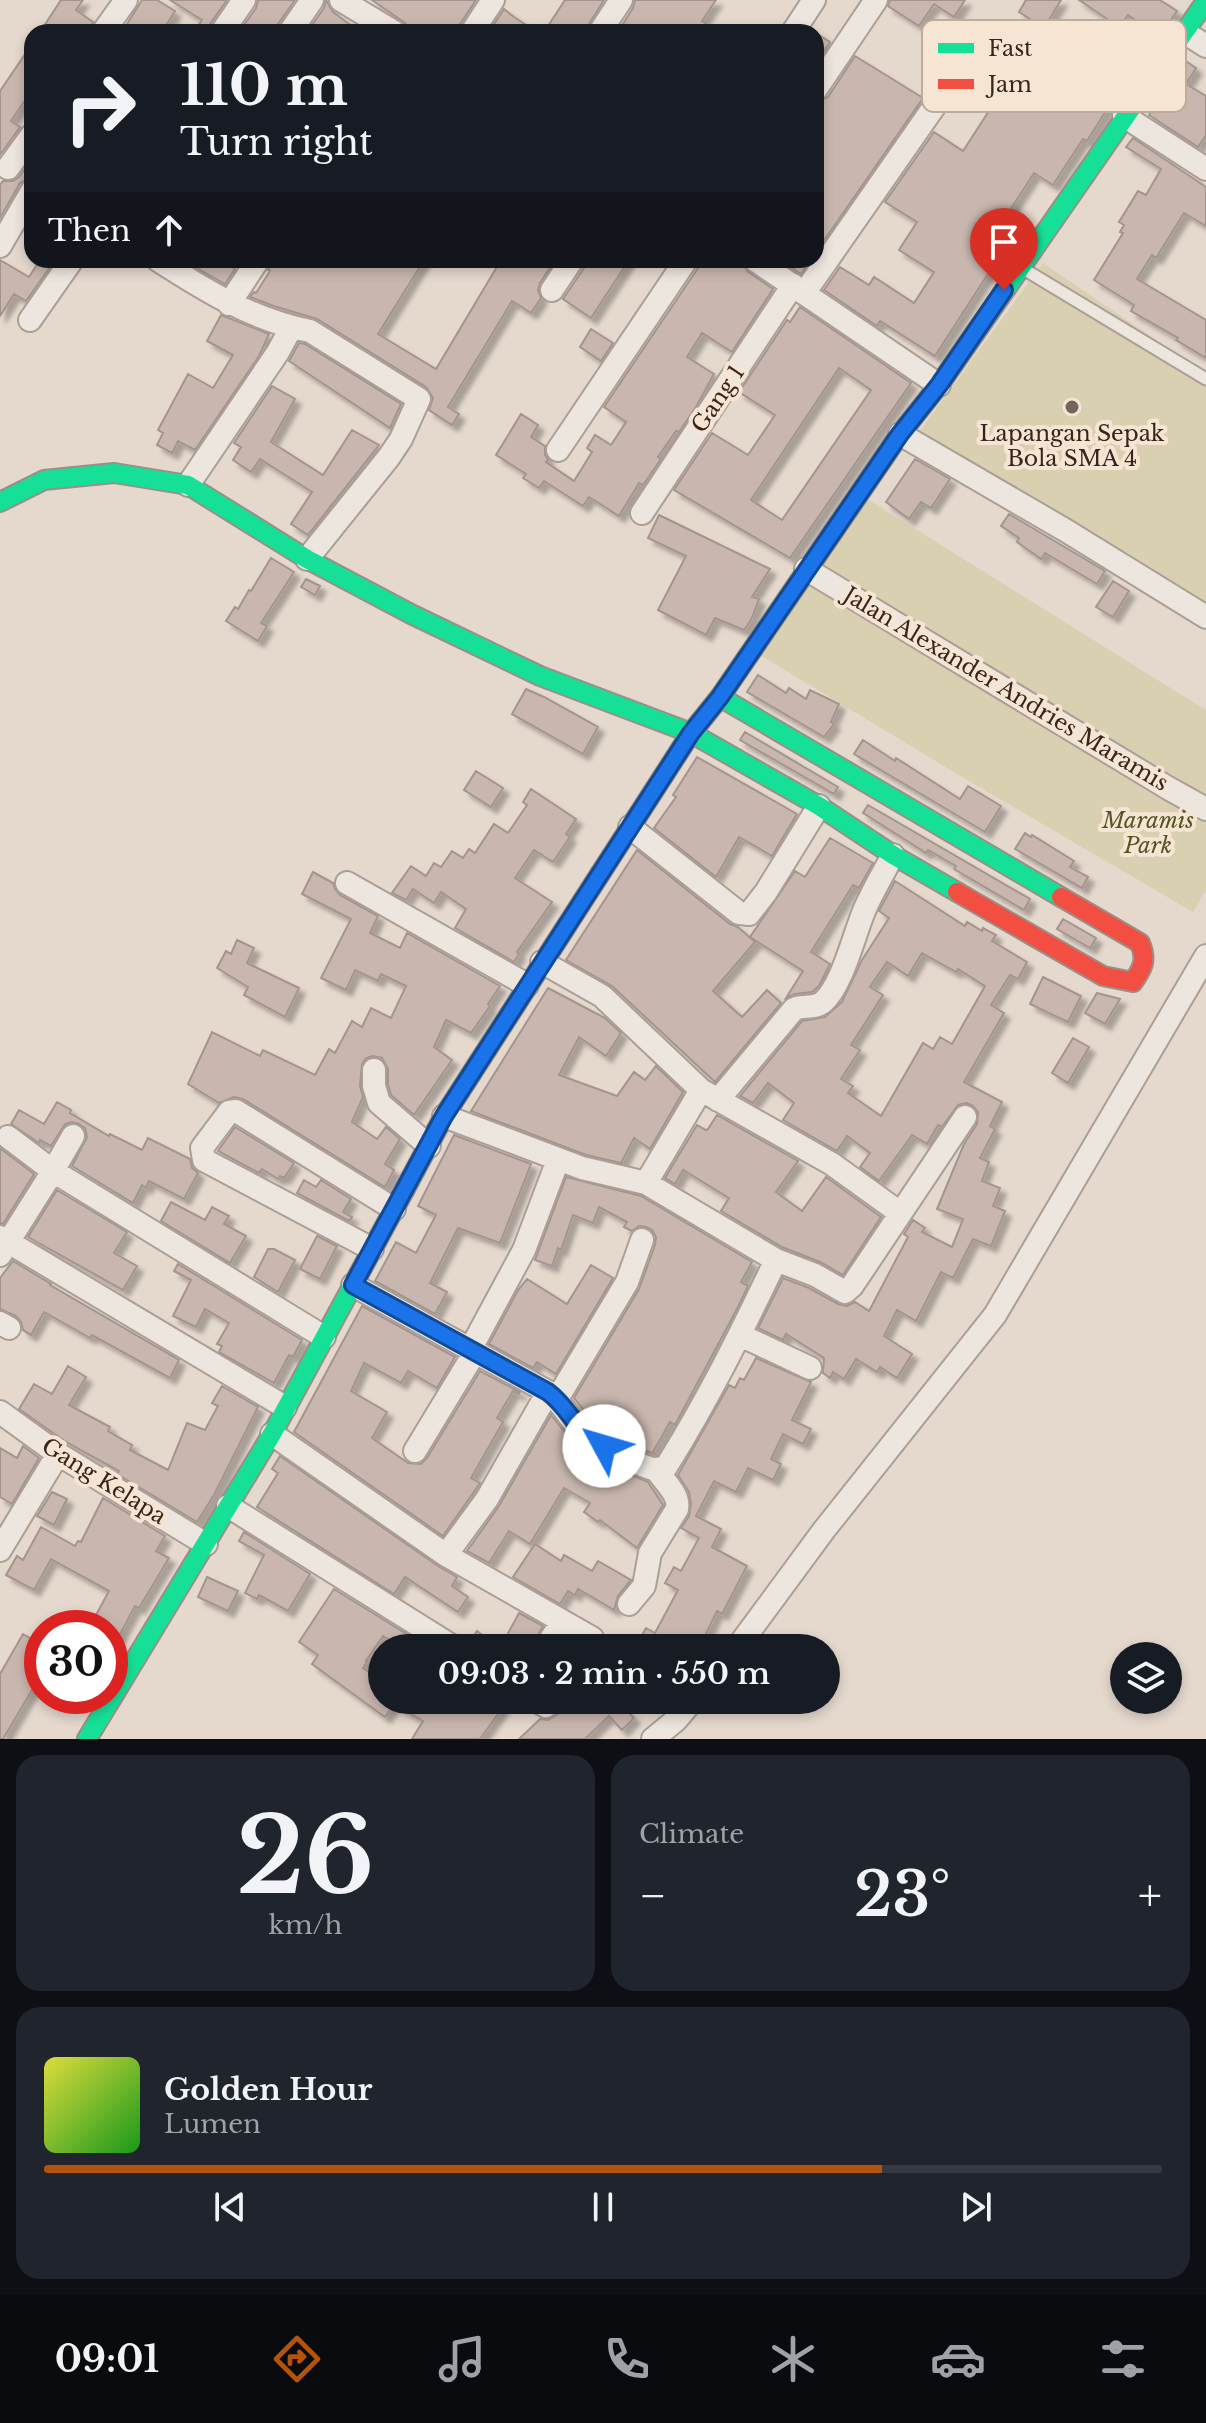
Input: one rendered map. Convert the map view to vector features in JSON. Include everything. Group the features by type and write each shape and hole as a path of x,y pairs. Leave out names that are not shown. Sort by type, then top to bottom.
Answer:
{"main road":[{"path":"1186,29 1206,1"},
{"path":"87,1739 272,1434 444,1116 527,985 691,733 720,697 900,434 939,385 1127,112"},
{"path":"0,502 44,480 114,473 188,485 307,559 411,614 540,676 691,733 819,806 893,855 1103,976 1133,982 1144,966 1145,955 1140,943 720,697"}],"street":[{"path":"109,24 126,0"},
{"path":"228,24 244,0"},
{"path":"296,24 312,0"},
{"path":"341,0 367,6 386,24"},
{"path":"477,24 493,0"},
{"path":"605,24 621,0"},
{"path":"798,24 814,0"},
{"path":"824,77 876,0"},
{"path":"1186,33 1206,46"},
{"name":"Gang 1","path":"824,255 928,112"},
{"path":"1124,116 1206,169"},
{"path":"24,144 4,166 24,179"},
{"path":"0,246 24,205"},
{"path":"30,320 66,268"},
{"path":"171,268 229,304 291,328 310,331 419,399 389,457 307,559"},
{"path":"229,304 253,268"},
{"path":"552,290 567,268"},
{"path":"558,450 681,268"},
{"path":"767,268 939,385"},
{"name":"Gang 1","path":"642,513 814,268"},
{"path":"188,485 291,328"},
{"path":"900,434 1206,617"},
{"name":"Jalan Alexander Andries Maramis","path":"806,569 1206,809"},
{"path":"630,827 739,913 749,914 819,806"},
{"path":"646,1183 710,1095 794,1009 820,1005 825,1000 840,977 865,908 893,855"},
{"path":"347,883 527,985"},
{"path":"747,1634 824,1530 995,1315 1206,956"},
{"path":"542,962 602,996 710,1095 832,1164 900,1213"},
{"path":"374,1070 379,1103 429,1146"},
{"path":"372,1249 204,1160 202,1148 229,1112 236,1111 394,1209"},
{"path":"444,1116 582,1168 646,1183 776,1260 815,1275 845,1292 965,1117"},
{"path":"73,1136 3,1244 285,1407"},
{"path":"8,1137 53,1171 324,1337"},
{"path":"415,1451 473,1351 524,1250 558,1160"},
{"path":"446,1555 487,1499 627,1282 642,1240"},
{"path":"353,1285 553,1395 591,1440 641,1465 656,1469 666,1467 718,1381 776,1260"},
{"path":"740,1335 810,1368"},
{"name":"Gang Kelapa","path":"1,1415 58,1454 206,1544"},
{"path":"272,1434 446,1555 584,1634"},
{"path":"0,1550 58,1454"},
{"path":"629,1604 644,1586 650,1553 677,1509 675,1493 656,1469"},
{"path":"228,1506 433,1634"},
{"path":"554,1634 562,1622"},
{"path":"653,1739 681,1714"}],"lane":[{"path":"1021,267 1206,379"}],"green space":[{"name":"Lapangan Sepak Bola SMA 4","path":"1043,263 1206,374 1206,610 914,439"},
{"name":"Maramis Park","path":"859,494 1206,710 1206,800 812,565"},
{"name":"Maramis Park","path":"805,583 1206,815 1206,890 1193,912 760,655"}],"building":[{"path":"61,0 83,0 76,10 93,22 92,24 45,24"},
{"path":"142,0 157,0 175,11 167,24 127,24"},
{"path":"170,0 227,0 210,24 199,24 202,20"},
{"path":"258,0 295,0 278,24 245,24"},
{"path":"326,0 333,12 349,24 313,24"},
{"path":"372,0 476,0 460,24 405,23"},
{"path":"565,0 604,0 589,24 549,24"},
{"path":"635,0 716,0 702,21 707,24 623,24"},
{"path":"890,0 965,0 954,17 934,4 919,26 888,6"},
{"path":"1026,0 1061,0 1049,20 1032,20 1019,12"},
{"path":"1079,0 1160,0 1177,11 1171,20 1136,20 1128,15 1124,20 1109,20"},
{"path":"504,9 525,24 494,24"},
{"path":"24,56 24,102 11,121 20,127 0,155 0,91"},
{"path":"855,56 922,99 824,240 824,99"},
{"path":"1186,61 1196,68 1186,84"},
{"path":"1186,84 1206,96 1206,135 1198,147 1149,115 1151,112 1186,112"},
{"path":"988,112 1105,112 1053,185 1034,173 997,230 1003,235 986,261 993,266 935,356 880,321 877,326 824,290 840,267 869,285 874,277 914,303 934,272 899,250 917,222 885,202 934,132 963,151"},
{"path":"1133,138 1206,187 1206,226 1184,213 1156,258 1152,255 1137,279 1206,320 1206,358 1131,311 1134,305 1094,280 1123,233 1120,232 1124,225 1119,222 1138,191 1146,195 1161,169 1126,147"},
{"path":"24,170 24,181 0,218 0,185 3,181 13,181"},
{"path":"0,260 29,277 35,268 49,268 26,301 14,294 0,316"},
{"path":"197,268 233,268 225,284"},
{"path":"419,268 378,334 436,369 496,268 550,268 540,283 538,290 541,298 531,313 512,301 448,407 459,414 452,425 429,410 433,398 426,387 317,319 250,297 256,293 268,270"},
{"path":"584,268 624,268 591,318 563,299"},
{"path":"698,268 745,268 773,289 732,352 702,333 687,357 714,374 696,407 658,457 661,459 643,485 639,483 619,516 589,497 583,506 544,481 539,488 523,478 526,474 496,455 521,414 538,425 531,437 545,446 546,462 574,481 592,452 587,448 595,435 611,445 626,422 604,407"},
{"path":"800,307 911,383 790,558 674,490 712,433 748,455 775,415 739,392 787,320 790,322","holes":["839,368 871,390 782,520 751,500"]},
{"path":"221,315 269,334 259,356 195,450 178,441 172,453 157,445 163,433 158,430 188,374 213,388 233,355 207,341"},
{"path":"591,329 613,343 601,361 580,347"},
{"path":"299,343 401,404 390,428 289,361"},
{"path":"272,386 295,399 271,442 323,475 352,430 379,445 308,535 291,524 312,492 260,459 251,472 233,460 241,447 234,443"},
{"path":"915,459 950,479 931,508 921,502 909,519 886,502"},
{"path":"1009,514 1105,571 1097,584 1045,553 1041,559 1017,542 1019,538 1001,526"},
{"path":"659,515 770,569 752,597 759,599 744,630 715,618 706,635 658,610 686,556 648,538"},
{"path":"271,558 294,572 261,623 267,626 258,641 226,621 251,591"},
{"path":"306,579 320,586 315,595 301,587"},
{"path":"1113,581 1129,591 1113,617 1096,607"},
{"path":"758,675 786,693 789,688 806,699 810,690 839,704 831,722 834,724 824,737 747,692"},
{"path":"526,689 598,727 583,754 512,714"},
{"path":"745,732 838,787 834,794 740,740"},
{"path":"863,740 960,799 968,786 1001,806 985,832 854,754"},
{"path":"697,757 797,814 772,856 739,837 716,877 654,828 676,797 673,795"},
{"path":"476,771 503,788 491,807 464,790"},
{"path":"531,789 576,819 566,834 570,837 553,862 534,850 515,878 552,902 517,952 519,954 514,962 455,928 466,909 441,892 434,903 413,889 406,900 392,893 411,866 426,876 434,863 441,867 452,851 463,858 469,849 475,853 494,824 508,833 527,805 523,802"},
{"path":"868,805 1030,899 1024,910 954,869 956,866 928,850 926,853 863,813"},
{"path":"1025,833 1074,861 1070,867 1088,877 1082,888 1015,849"},
{"path":"830,838 873,863 859,888 853,885 811,952 830,964 819,986 812,992 786,998 803,971 750,937 795,871 805,877"},
{"path":"637,850 755,942 713,991 742,1017 767,990 781,1003 715,1082 612,986 566,960"},
{"path":"313,872 333,883 340,895 378,916 370,933 400,948 407,933 500,986 471,1033 446,1020 434,1047 452,1060 414,1115 391,1095 388,1069 382,1058 366,1058 362,1064 360,1086 363,1097 352,1122 377,1139 386,1127 400,1139 385,1164 394,1170 385,1187 243,1099 234,1097 219,1103 188,1084 212,1032 260,1056 263,1050 315,1075 329,1049 335,1053 352,1021 362,1027 371,1008 391,1018 406,986 381,974 378,981 355,970 346,990 321,978 351,919 302,894"},
{"path":"895,881 965,926 967,922 996,935 992,941 1027,962 1018,979 1010,975 991,1005 1004,1013 964,1082 1002,1102 990,1126 995,1129 980,1158 989,1162 982,1181 1000,1188 993,1206 1005,1211 991,1246 973,1239 953,1278 941,1272 916,1321 897,1310 884,1336 912,1354 897,1378 880,1367 877,1372 856,1359 844,1379 833,1372 830,1378 823,1373 824,1358 786,1334 783,1340 758,1328 783,1278 838,1304 847,1306 855,1302 869,1311 908,1237 904,1234 913,1220 925,1228 922,1232 952,1247 963,1219 937,1209 964,1144 977,1124 978,1112 973,1106 967,1103 958,1105 942,1127 938,1125 927,1144 912,1135 879,1181 860,1167 870,1153 847,1136 837,1151 783,1120 794,1103 768,1083 753,1103 740,1096 802,1021 825,1017 842,1002 862,960 889,918 879,911","holes":["922,953 956,972 958,969 985,986 952,1044 940,1037 933,1049 923,1043 881,1116 848,1093 853,1086 841,1079 860,1050 851,1045 883,995 870,987 887,962 908,976"]},
{"path":"1063,919 1096,938 1090,948 1057,929"},
{"path":"237,940 254,948 247,963 299,988 285,1017 244,995 248,987 217,968 226,951 231,954"},
{"path":"1043,977 1081,996 1068,1022 1030,1004"},
{"path":"548,988 605,1018 621,1033 606,1056 579,1037 559,1075 617,1096 634,1072 645,1080 656,1066 683,1092 650,1149 634,1138 621,1163 586,1155 471,1111"},
{"path":"1097,993 1120,999 1105,1024 1085,1013"},
{"path":"1073,1038 1089,1047 1068,1083 1052,1073"},
{"path":"57,1102 109,1136 142,1150 148,1138 190,1159 192,1168 198,1173 184,1199 149,1181 146,1188 142,1185 133,1203 72,1166 87,1137 85,1128 79,1124 65,1124 51,1146 40,1140 39,1143 11,1124 19,1110 44,1124"},
{"path":"717,1115 798,1161 776,1192 802,1211 826,1177 881,1217 843,1275 782,1247 721,1211 729,1198 683,1170 675,1184 665,1178 697,1125 708,1129"},
{"path":"235,1127 294,1163 284,1178 280,1176 278,1179 262,1169 259,1173 218,1151"},
{"path":"454,1135 531,1164 500,1243 458,1228 430,1283 447,1292 435,1314 375,1281 396,1242 416,1253 436,1215 418,1206"},
{"path":"0,1148 34,1174 3,1224 0,1223"},
{"path":"566,1177 641,1196 752,1262 741,1282 748,1286 738,1307 675,1425 670,1422 653,1452 657,1455 597,1427 574,1398 639,1289 656,1237 646,1227 639,1226 632,1231 624,1227 627,1222 599,1207 593,1223 573,1215 552,1266 535,1260"},
{"path":"304,1180 316,1187 321,1180 351,1199 343,1212 352,1217 349,1221 297,1193"},
{"path":"57,1190 127,1232 114,1253 137,1266 123,1290 28,1237"},
{"path":"171,1202 205,1220 212,1207 229,1216 224,1224 246,1236 230,1263 161,1221"},
{"path":"317,1236 337,1246 320,1279 300,1269"},
{"path":"268,1249 295,1260 278,1292 254,1277"},
{"path":"13,1261 179,1360 170,1378 44,1312 31,1335 23,1330 16,1316 0,1309 0,1278"},
{"path":"178,1264 302,1340 293,1357 289,1355 274,1383 219,1352 222,1346 217,1344 229,1323 205,1309 196,1327 173,1316 191,1280 174,1271"},
{"path":"591,1265 613,1278 556,1374 537,1362 533,1368 489,1344 527,1279 567,1304"},
{"path":"362,1306 455,1357 437,1388 408,1371 401,1383 364,1363 351,1391 387,1412 372,1438 408,1463 421,1464 427,1458 480,1371 520,1392 513,1391 497,1418 503,1422 471,1478 480,1483 443,1536 294,1432"},
{"path":"756,1358 811,1382 792,1420 811,1429 803,1444 783,1434 771,1459 781,1464 773,1480 748,1468 736,1492 714,1481 696,1516 721,1529 712,1547 747,1566 722,1614 717,1611 706,1634 643,1634 646,1628 655,1633 678,1590 665,1583 674,1567 681,1571 699,1538 681,1528 689,1516 691,1504 689,1492 678,1475 729,1385 735,1388 740,1378 744,1380"},
{"path":"68,1366 86,1377 69,1405 110,1427 108,1431 132,1445 130,1450 168,1470 187,1423 205,1430 218,1406 212,1403 222,1386 258,1407 197,1522 117,1474 119,1471 66,1442 19,1409 34,1384 52,1394"},
{"path":"551,1415 575,1445 595,1457 588,1469 611,1486 622,1471 648,1482 663,1505 637,1548 584,1512 590,1503 564,1488 530,1544 509,1531 489,1563 467,1551 499,1506"},
{"path":"23,1446 39,1458 12,1504 0,1497 0,1448 17,1458"},
{"path":"280,1456 457,1577 452,1586 468,1597 458,1612 405,1577 394,1594 257,1507 278,1473 272,1469"},
{"path":"52,1492 67,1499 54,1525 37,1516"},
{"path":"103,1498 165,1536 156,1551 169,1558 139,1608 135,1606 128,1619 128,1610 99,1610 109,1591 51,1559 34,1590 6,1575 17,1556 23,1560 41,1527 75,1546 78,1541 81,1542"},
{"path":"244,1532 310,1574 288,1611 259,1595 257,1599 245,1593 264,1555 239,1541"},
{"path":"535,1544 561,1561 564,1555 592,1571 598,1561 631,1580 618,1596 614,1610 578,1589 575,1595 568,1591 560,1604 513,1577"},
{"path":"207,1577 238,1591 228,1611 198,1597"},
{"path":"334,1589 406,1634 368,1634 368,1658 363,1668 368,1671 368,1705 312,1664 318,1655 299,1642"},
{"path":"519,1613 543,1626 539,1634 508,1634"},
{"path":"24,1635 24,1703 3,1739 0,1739 0,1674"},
{"path":"411,1714 498,1714 480,1739 412,1739 423,1721"},
{"path":"557,1714 630,1714 634,1718 622,1730 609,1716 585,1739 519,1739 540,1719 548,1720"}],"traffic: fast":[{"path":"1186,30 1206,1"},
{"path":"600,874 691,733 720,697 900,434 939,385 1129,112"},
{"path":"0,502 44,480 114,473 188,485 307,559 411,614 540,676 691,733 819,806 893,855 957,892"},
{"path":"720,697 1061,897"},
{"path":"87,1739 272,1434 405,1189"}],"traffic: jam":[{"path":"405,1189 444,1116 600,874"},
{"path":"957,892 1103,976 1133,982 1143,964 1140,943 1061,897"}],"place":[{"name":"Lapangan Sepak Bola SMA 4","path":"1072,407"}],"route":[{"path":"604,1446 582,1433 567,1411 548,1392 353,1285 444,1116 691,733 720,697 900,434 939,385 1004,290"}]}
